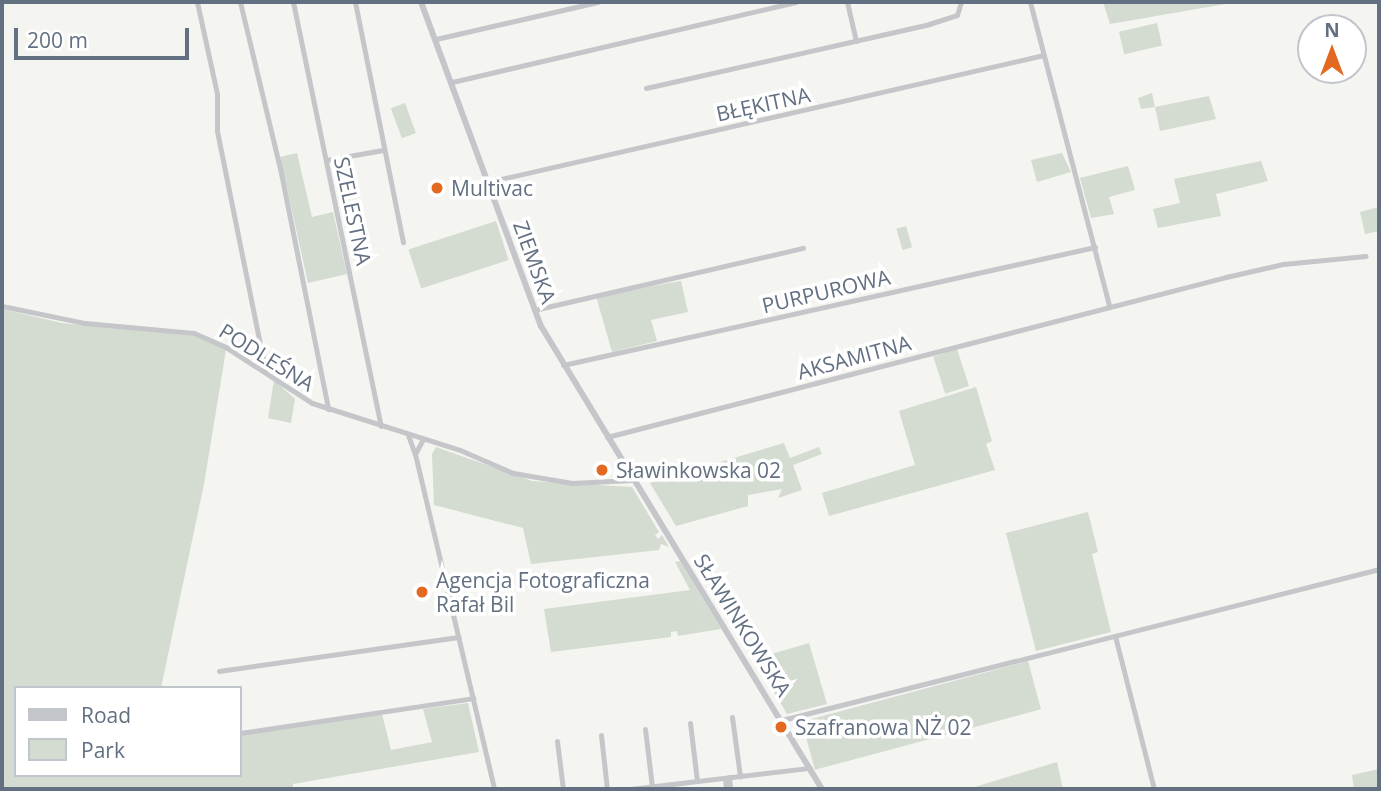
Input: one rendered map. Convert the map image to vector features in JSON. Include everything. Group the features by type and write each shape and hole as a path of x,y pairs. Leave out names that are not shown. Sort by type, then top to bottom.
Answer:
{"street":[{"path":"197,2 216,94 217,131 265,370"},
{"path":"240,2 281,173 328,409"},
{"name":"SZELESTNA","path":"293,2 381,426"},
{"path":"355,2 403,242"},
{"name":"ZIEMSKA","path":"421,2 534,310 563,365 632,480"},
{"path":"436,39 598,2"},
{"path":"452,82 796,2"},
{"path":"847,2 856,41"},
{"path":"646,88 856,41 957,15 961,2"},
{"path":"1030,2 1109,305"},
{"name":"BŁĘKITNA","path":"488,183 1044,55"},
{"path":"326,160 383,150"},
{"name":"PURPUROWA","path":"563,365 1096,247"},
{"path":"534,310 803,248"},
{"name":"AKSAMITNA","path":"607,437 1109,305 1283,264 1366,256"},
{"name":"PODLEŚNA","path":"2,306 85,323 194,333 265,370 299,396 328,409 423,439 531,478 592,484 632,480"},
{"path":"408,435 415,454 494,789"},
{"path":"415,454 423,439"},
{"name":"SŁAWINKOWSKA","path":"632,480 822,789"},
{"path":"782,720 1379,569"},
{"path":"1115,636 1154,789"},
{"path":"219,671 459,637"},
{"path":"242,733 473,698"},
{"path":"732,717 740,776"},
{"path":"690,723 697,781"},
{"path":"645,729 652,787"},
{"path":"601,734 607,789"},
{"path":"557,741 563,789"},
{"path":"630,789 673,787 697,781 810,768"},
{"path":"727,778 728,789"}],"green space":[{"path":"1103,2 1237,2 1110,24"},
{"path":"1157,23 1162,45 1124,54 1119,32"},
{"path":"1152,93 1155,107 1141,109 1138,98"},
{"path":"1209,96 1216,119 1160,131 1155,107"},
{"path":"405,103 416,133 402,138 391,108"},
{"path":"297,153 312,217 333,212 347,274 308,283 280,157"},
{"path":"1062,153 1071,172 1037,182 1031,160"},
{"path":"1261,161 1268,181 1216,194 1221,216 1158,228 1153,209 1180,203 1174,179"},
{"path":"1128,166 1135,190 1109,197 1114,214 1091,218 1080,178"},
{"path":"1379,207 1379,231 1365,234 1360,212"},
{"path":"496,221 509,260 421,288 409,249"},
{"path":"906,226 912,247 902,250 896,229"},
{"path":"681,281 688,312 651,320 657,341 612,352 596,296"},
{"path":"2,309 62,323 195,335 226,350 204,484 161,686 14,686 14,777 242,777 242,734 382,714 391,750 432,742 423,709 468,703 479,752 293,784 293,789 2,789"},
{"path":"957,349 969,386 945,394 933,357"},
{"path":"274,380 295,399 291,423 268,418"},
{"path":"976,387 992,441 986,444 995,470 829,516 822,493 915,465 899,411"},
{"path":"784,443 790,458 819,447 822,454 793,465 802,490 778,498 782,489 748,495 748,506 676,526 650,483"},
{"path":"436,447 532,481 632,487 659,532 655,535 658,539 662,535 669,547 661,544 659,550 531,564 523,528 434,505 432,454"},
{"path":"1088,512 1098,552 1092,554 1111,632 1036,651 1006,533"},
{"path":"680,561 721,629 678,636 677,631 671,632 671,637 551,652 544,609 690,590 675,562"},
{"path":"809,643 827,704 787,714 754,659"},
{"path":"1028,661 1041,709 815,770 802,722"},
{"path":"1057,762 1063,789 968,789"},
{"path":"1379,769 1379,789 1354,789 1352,775"}],"place":[{"name":"Multivac","path":"437,188"},
{"name":"Sławinkowska 02","path":"602,470"},
{"name":"Agencja Fotograficzna Rafał Bil","path":"422,592"},
{"name":"Szafranowa NŻ 02","path":"781,727"}]}
